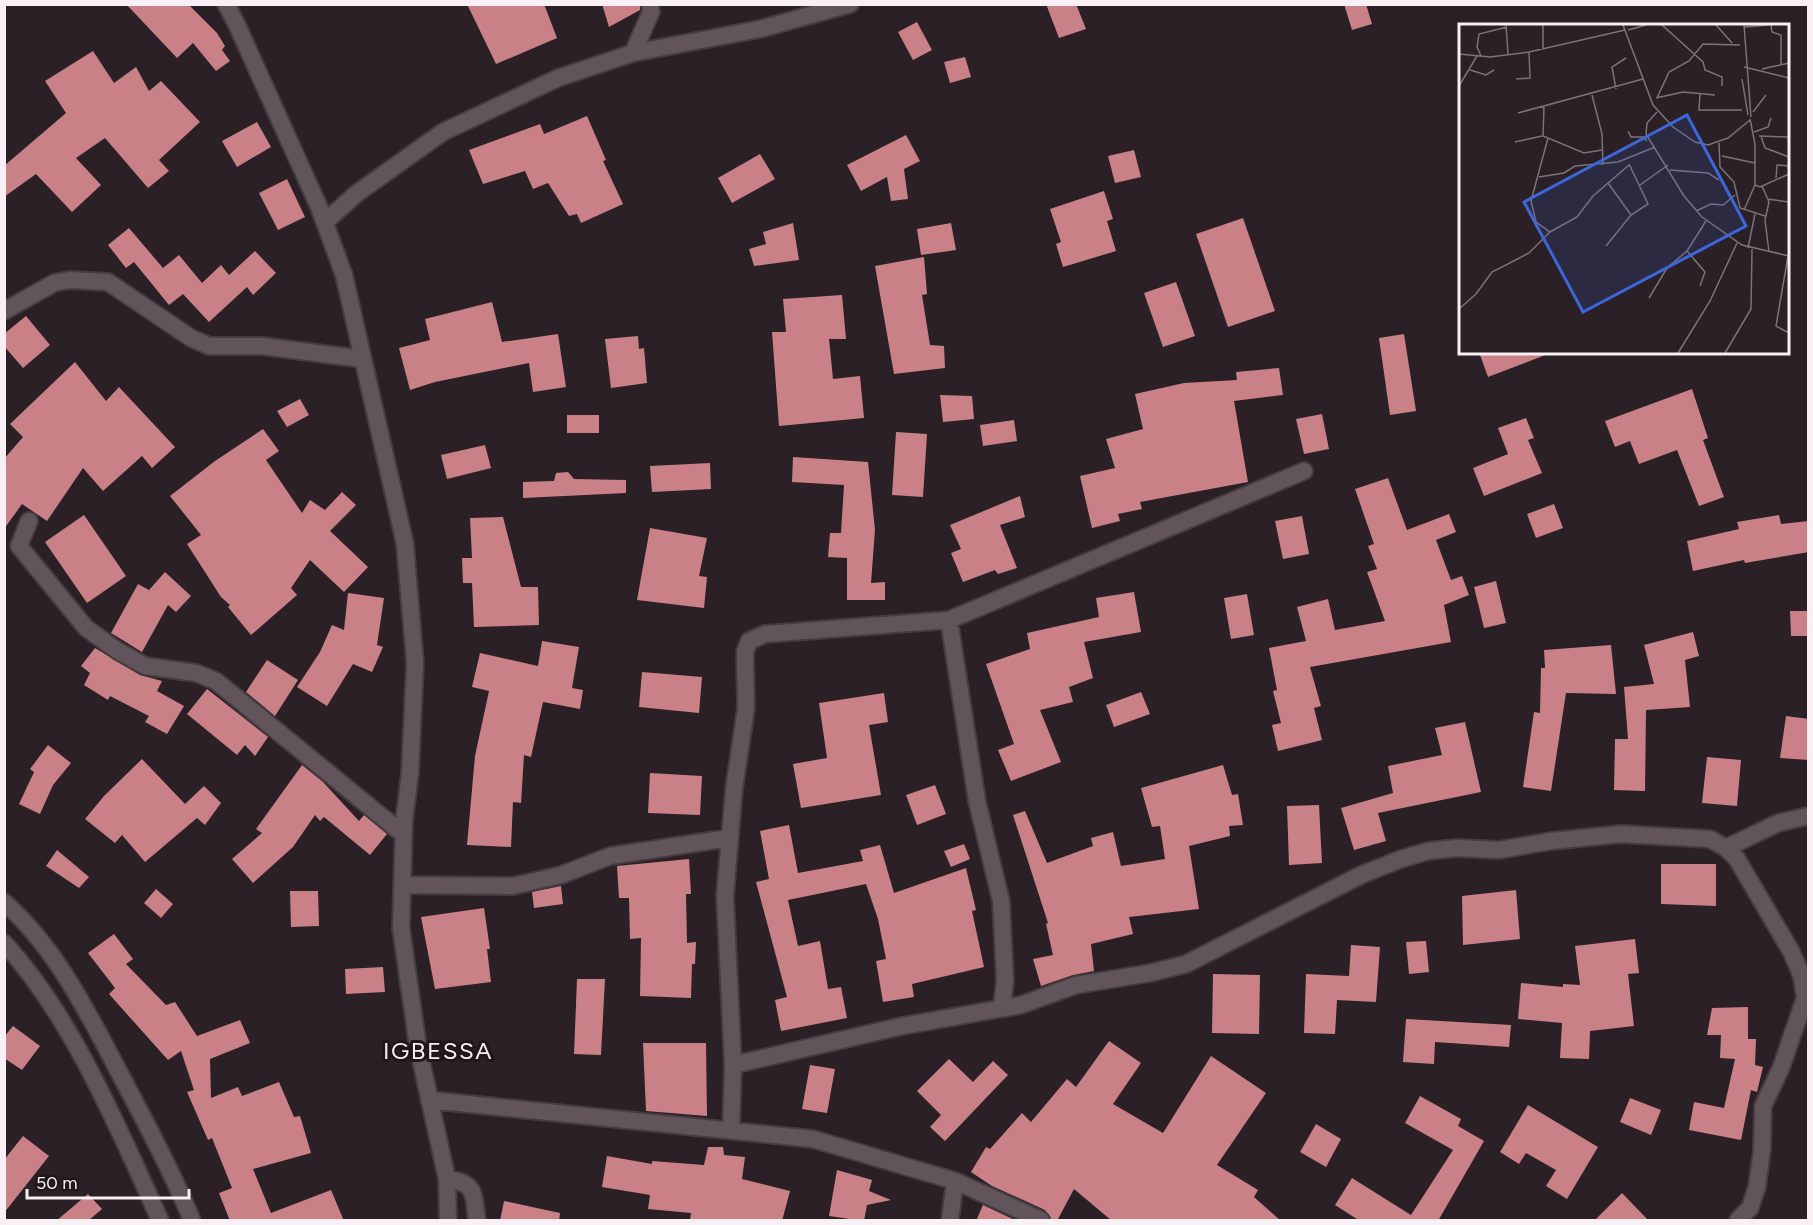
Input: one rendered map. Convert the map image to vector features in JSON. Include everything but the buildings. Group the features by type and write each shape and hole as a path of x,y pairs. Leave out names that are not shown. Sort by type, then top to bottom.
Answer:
{"street":[{"path":"226,4 280,118 325,222 344,275 405,544 415,663 410,773 404,834 401,928 418,1047 447,1179 448,1221"},
{"path":"633,53 651,12 650,4"},
{"path":"325,222 356,194 443,132 558,78 633,53 760,28 850,4"},
{"path":"4,311 54,283 69,280 108,282 191,338 209,346 262,346 363,359"},
{"path":"732,1130 733,1065 725,896 729,838 746,708 745,652 748,641 765,634 949,620 1304,471"},
{"path":"29,521 19,546 86,628 118,651 145,666 196,672 216,681 404,834"},
{"path":"949,620 977,801 1001,902 1005,980 1002,1006"},
{"path":"1726,848 1778,823 1809,816"},
{"path":"733,1065 1002,1006 1037,1001 1100,980 1150,973 1186,964 1361,875 1428,851 1499,850 1551,840 1621,834 1710,839 1726,848 1737,860 1792,953 1802,977 1805,998 1781,1068 1763,1106 1762,1150 1757,1187 1750,1208 1738,1221"},
{"path":"402,885 482,888 513,886 561,875 610,856 729,838"},
{"path":"4,902 27,922 56,958 125,1083 192,1221"},
{"path":"4,943 34,977 71,1038 160,1221"},
{"path":"429,1100 813,1139 955,1181 1041,1221"},
{"path":"447,1179 465,1181 471,1187 477,1221"},
{"path":"950,1221 955,1181"}],"district":[{"name":"IGBESSA","path":"438,1051"}]}
